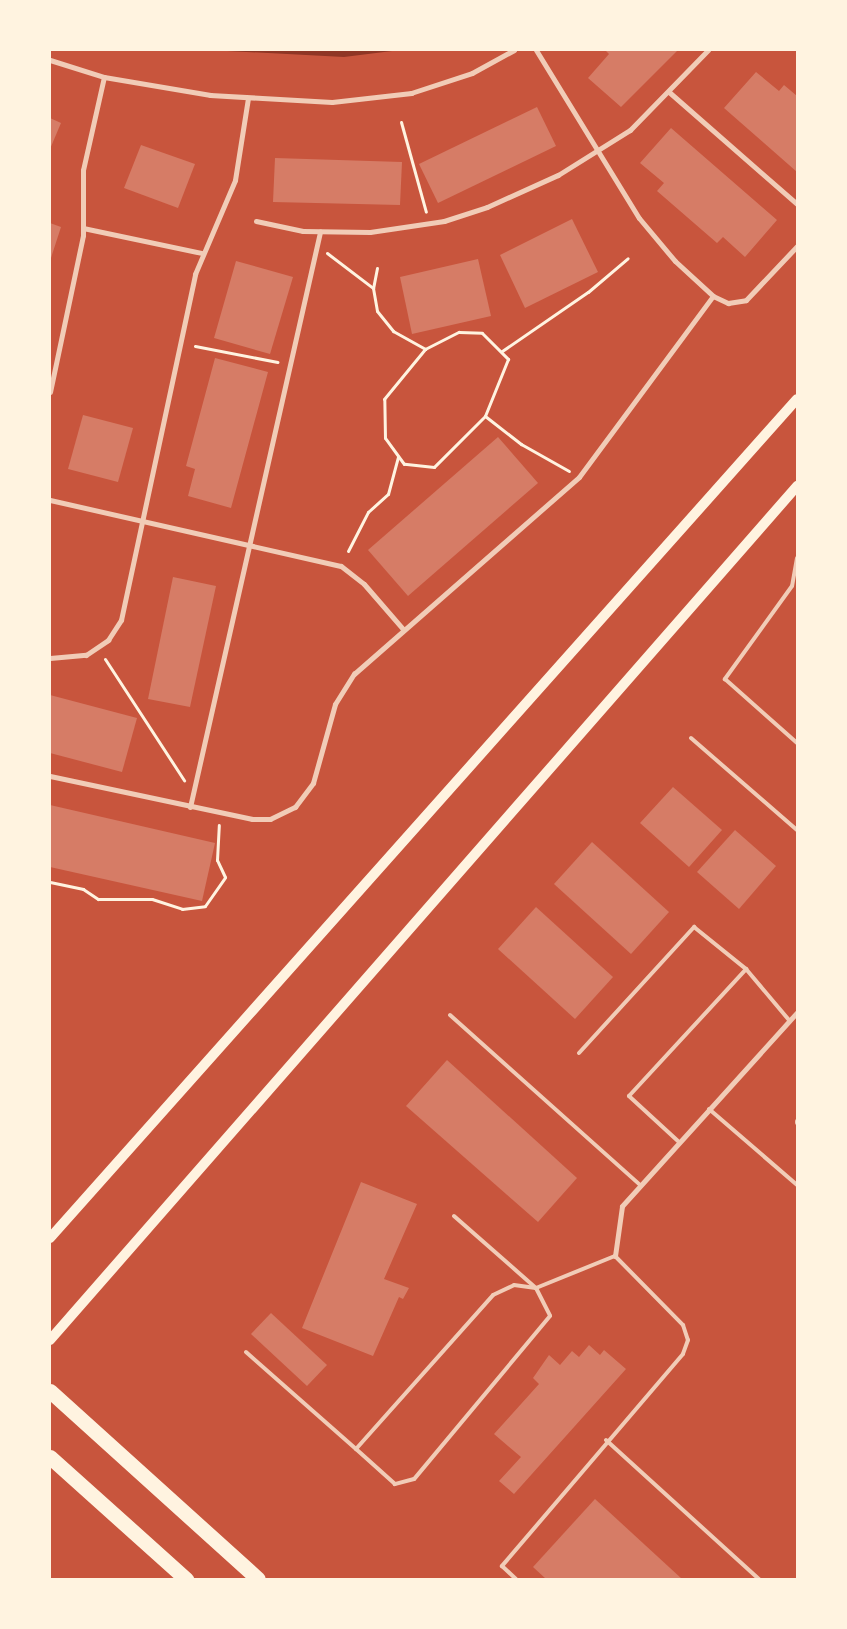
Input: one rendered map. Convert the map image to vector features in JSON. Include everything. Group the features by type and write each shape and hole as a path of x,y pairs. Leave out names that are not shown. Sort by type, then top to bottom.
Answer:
{"highway":[{"path":"50,1391 258,1579"},
{"path":"50,1457 186,1579"}],"main road":[{"path":"50,1238 797,399"},
{"path":"50,1340 797,486"}],"street":[{"path":"50,60 104,77 248,98 374,100 442,84 514,50"},
{"path":"536,50 599,149 638,218 675,261 713,296 728,303 746,300 797,246"},
{"path":"256,221 320,232 370,232 444,221 517,194 630,130 708,50"},
{"path":"50,392 83,228 83,170 104,77"},
{"path":"669,92 797,204"},
{"path":"50,658 86,655 115,630 143,521 202,253 234,180 248,98"},
{"path":"83,228 202,253"},
{"path":"190,807 253,545 320,232"},
{"path":"50,776 252,819 270,818 295,807 313,783 326,729 343,689 404,629 579,478 713,296"},
{"path":"50,500 341,566 364,584 404,629"},
{"path":"615,1256 622,1206 797,1012"}],"lane":[{"path":"797,558 792,586 725,679 797,743"},
{"path":"691,738 797,830"},
{"path":"579,1053 694,927 746,969 789,1020"},
{"path":"679,1142 629,1096 746,969"},
{"path":"450,1015 641,1186"},
{"path":"709,1109 797,1185"},
{"path":"246,1352 395,1484 414,1479 539,1334 550,1316 536,1288 454,1216"},
{"path":"356,1449 493,1295 514,1285 536,1288 615,1256 683,1325 688,1340 683,1354 606,1440 502,1566 516,1579"},
{"path":"606,1440 760,1579"}],"path":[{"path":"401,122 427,214"},
{"path":"318,246 372,288"},
{"path":"502,352 588,292 628,258"},
{"path":"377,268 372,288 377,312 393,331 424,348"},
{"path":"459,332 482,333 502,352 508,359 485,416 434,467 404,464 385,438 384,399 424,348 459,332"},
{"path":"194,346 292,365"},
{"path":"485,416 521,444 579,478"},
{"path":"348,551 368,512 388,494 398,455"},
{"path":"106,659 184,781"},
{"path":"50,882 83,889 98,899 152,899 182,909 205,906 225,877 217,860 219,826"}],"shaded area":[{"path":"208,50 400,50 344,57"}],"building":[{"path":"605,50 678,50 621,107 588,78 609,54"},
{"path":"756,72 779,91 784,85 797,96 797,172 724,108"},
{"path":"537,107 556,146 438,203 419,164"},
{"path":"50,118 61,123 50,149"},
{"path":"671,128 777,220 745,257 723,237 717,243 657,191 664,183 640,163"},
{"path":"141,145 195,164 178,208 124,188"},
{"path":"275,158 402,162 400,205 273,202"},
{"path":"572,219 598,272 525,308 500,255"},
{"path":"50,223 61,227 50,261"},
{"path":"478,259 491,316 412,334 400,277"},
{"path":"236,261 293,277 270,354 214,338"},
{"path":"215,358 268,372 231,508 188,496 195,469 186,466"},
{"path":"83,415 133,428 118,482 68,469"},
{"path":"498,437 538,483 408,596 368,550"},
{"path":"173,577 216,586 190,707 148,699"},
{"path":"50,695 137,718 122,772 50,753"},
{"path":"673,787 722,830 689,867 640,823"},
{"path":"50,805 215,843 202,901 50,867"},
{"path":"735,830 776,866 739,909 697,872"},
{"path":"592,842 669,912 631,954 554,884"},
{"path":"536,907 613,977 575,1019 498,949"},
{"path":"447,1060 577,1178 538,1222 406,1106"},
{"path":"361,1182 417,1204 384,1279 409,1288 403,1299 399,1297 373,1356 302,1328"},
{"path":"271,1313 327,1365 307,1386 251,1334"},
{"path":"589,1345 600,1355 604,1350 626,1369 514,1494 499,1481 521,1457 494,1434 539,1384 533,1378 549,1355 560,1365 572,1351 579,1357"},
{"path":"595,1499 682,1579 546,1579 533,1567"}]}
